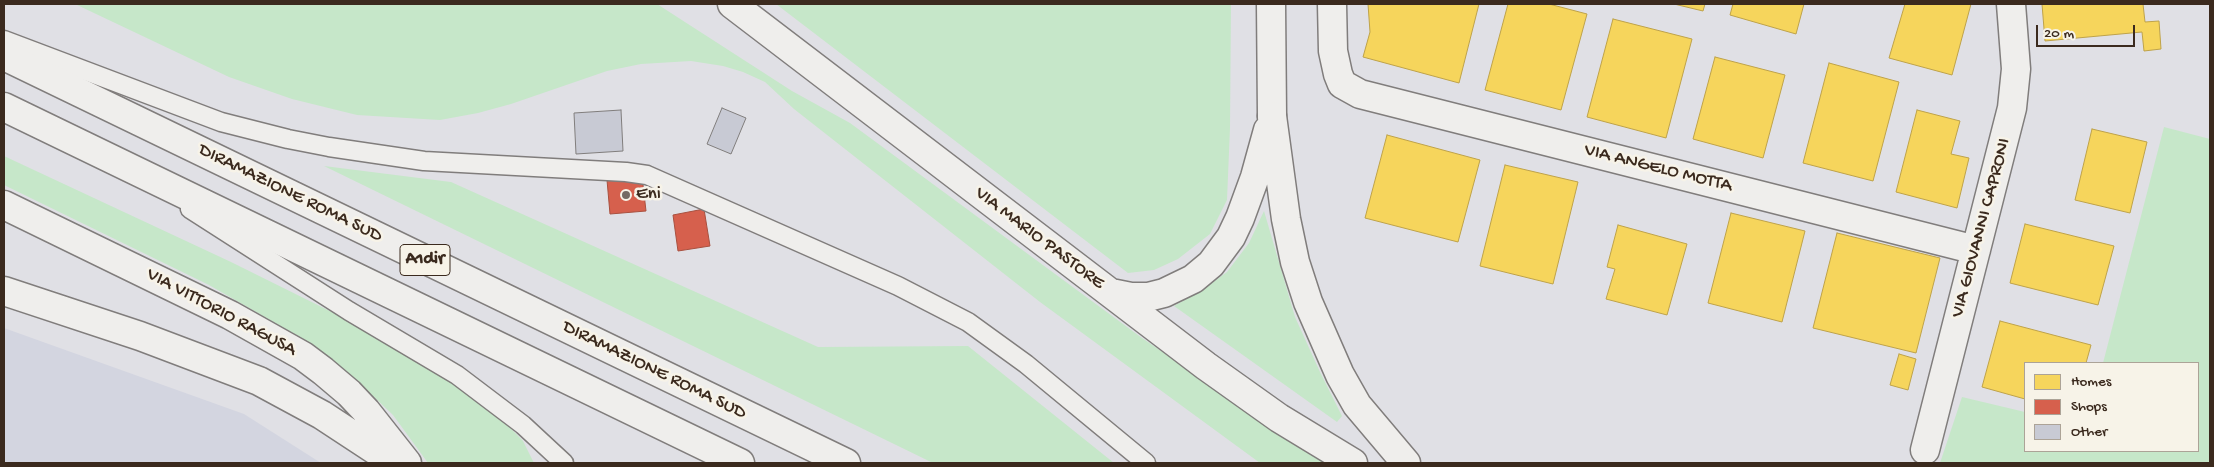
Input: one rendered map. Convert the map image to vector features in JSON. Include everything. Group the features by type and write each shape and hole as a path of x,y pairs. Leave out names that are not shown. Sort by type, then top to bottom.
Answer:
{"main road":[{"name":"VIA MARIO PASTORE","path":"732,4 1071,264 1241,391 1279,418 1353,463"},
{"path":"1271,4 1272,116 1286,219 1295,262 1308,302 1340,375 1357,405 1406,463"},
{"name":"VIA ANGELO MOTTA","path":"1332,4 1333,51 1338,74 1342,84 1360,94 1976,250"},
{"name":"VIA GIOVANNI CAPRONI","path":"1925,450 2012,108 2016,69 2011,4"},
{"name":"DIRAMAZIONE ROMA SUD","path":"4,56 846,463"},
{"name":"A1dir","path":"4,107 740,463"},
{"path":"1071,264 1113,294 1122,296 1157,295 1174,290 1193,279 1218,256 1236,228 1256,177 1272,116"},
{"name":"VIA VITTORIO RAGUSA","path":"4,205 230,315 303,356 349,393 366,411 407,463"},
{"path":"4,291 140,336 259,381 322,415 395,463"}],"lane":[{"path":"4,40 222,122 296,140 424,161 626,172 647,175 898,286 968,322 1026,364 1146,463"},
{"path":"114,160 349,311 457,375 542,441 564,463"},
{"path":"542,441 553,463"}],"shaded area":[{"path":"4,328 244,414 321,463 4,463"}],"green space":[{"path":"75,4 657,4 792,91 850,123 1142,338 1326,463 1260,463 1040,302 794,109 765,82 743,72 723,66 691,61 641,64 607,71 511,104 478,113 440,120 357,115 292,99 229,77"},
{"path":"776,4 1231,4 1230,128 1227,200 1210,234 1178,259 1154,270 1128,273"},
{"path":"2164,127 2210,139 2210,463 1940,463 1962,397 2024,412 2024,452 2199,452 2199,362 2103,362"},
{"path":"4,156 231,262 417,356 494,411 523,441 534,463 428,463 393,415 305,340 209,285 4,185"},
{"path":"324,166 451,182 818,347 968,346 1114,463 933,463"},
{"path":"1264,211 1295,317 1342,416 1337,422 1174,306 1202,290 1227,272 1249,243"}],"building: Homes":[{"path":"1368,4 1479,4 1459,83 1363,57 1370,32"},
{"path":"1508,4 1549,4 1587,14 1561,110 1485,90"},
{"path":"1674,4 1705,4 1703,11"},
{"path":"1733,4 1804,4 1796,34 1730,15"},
{"path":"1905,4 1971,4 1952,75 1889,58"},
{"path":"2042,4 2143,4 2145,22 2159,21 2161,49 2144,51 2142,32 2045,41"},
{"path":"1613,19 1692,39 1666,138 1587,117"},
{"path":"1715,57 1785,75 1763,158 1693,139"},
{"path":"1829,63 1899,82 1873,181 1803,163"},
{"path":"1917,110 1960,121 1951,154 1969,158 1957,208 1896,192"},
{"path":"2092,129 2147,142 2130,213 2075,200"},
{"path":"1387,135 1480,160 1458,242 1365,218"},
{"path":"1505,165 1578,182 1553,284 1480,266"},
{"path":"1731,213 1805,231 1782,322 1708,303"},
{"path":"2025,224 2114,246 2098,305 2010,283"},
{"path":"1618,225 1687,244 1667,315 1606,299 1615,269 1607,267"},
{"path":"1837,233 1940,258 1916,353 1813,328"},
{"path":"2000,321 2091,345 2086,362 2024,362 2024,399 1982,387"},
{"path":"1899,354 1916,359 1908,390 1890,385"}],"building: Shops":[{"name":"Eni","path":"642,176 646,211 610,214 607,180"},
{"name":"Eni","path":"704,209 710,246 678,251 673,215"}],"building: Other":[{"path":"722,108 746,118 731,154 707,144"},
{"path":"621,110 623,151 576,154 574,113"}],"place":[{"name":"Eni","path":"626,195"}]}
